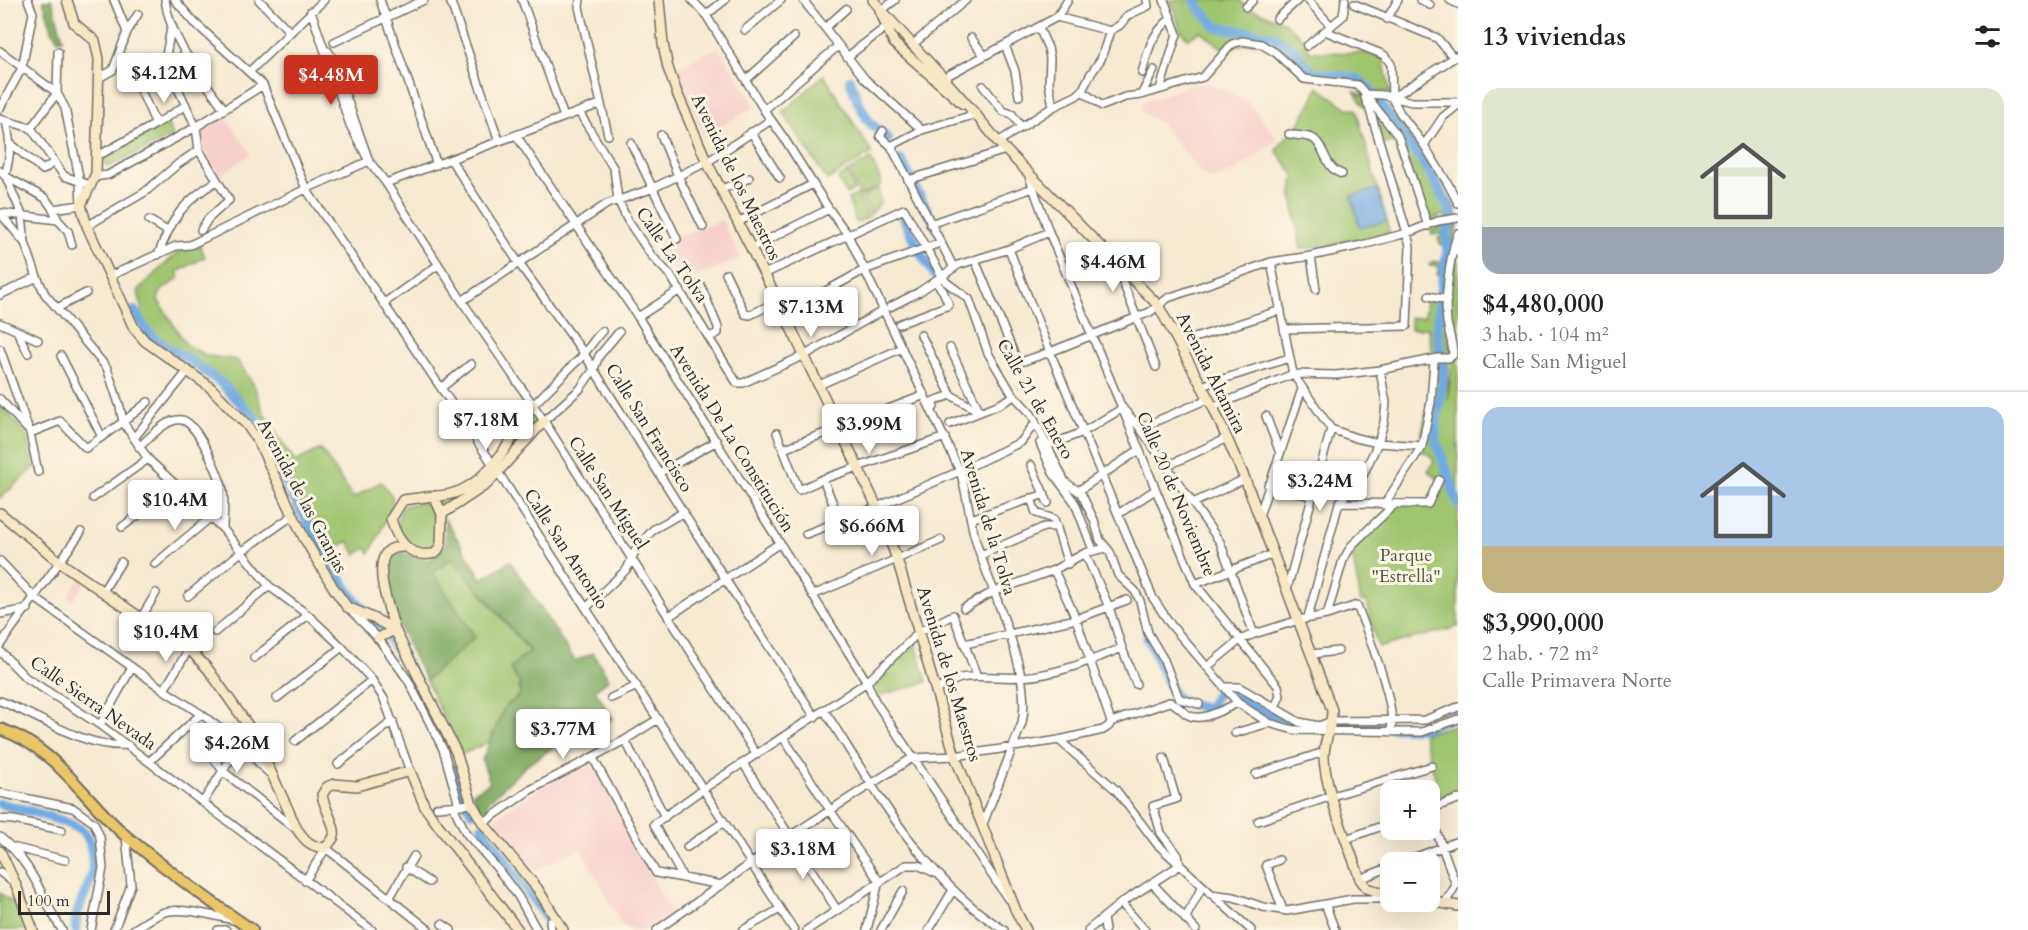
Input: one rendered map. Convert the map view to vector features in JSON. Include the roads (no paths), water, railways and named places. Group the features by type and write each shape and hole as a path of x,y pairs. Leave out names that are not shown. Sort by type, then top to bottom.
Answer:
{"main road":[{"path":"0,729 31,743 74,780 126,836 252,930"}],"street":[{"path":"0,108 22,68 33,13 28,0"},
{"path":"53,209 81,205 96,174 99,78 95,41 75,23 67,0"},
{"path":"114,0 127,32"},
{"path":"165,0 171,28 180,45 224,109"},
{"path":"3,120 32,128 64,176 80,182 92,181 108,175 196,128 263,85 194,22 175,0"},
{"path":"259,0 290,32"},
{"path":"250,71 324,0"},
{"path":"380,0 437,165"},
{"path":"334,42 424,0"},
{"path":"450,0 499,141"},
{"path":"522,0 564,117"},
{"path":"580,0 579,8 608,135"},
{"name":"Avenida de los Maestros","path":"659,0 663,44 668,68 707,162 805,355 877,507 897,559 955,756 1016,911 1026,930"},
{"name":"Avenida de la Tolva","path":"692,0 706,15 764,110 828,209 848,235 864,270 887,309 902,348 960,471 981,555 1022,677 1024,712 983,824"},
{"path":"706,15 724,0"},
{"path":"745,30 782,0"},
{"path":"803,0 866,79 922,130"},
{"path":"877,5 895,0"},
{"path":"912,45 966,0"},
{"path":"943,78 1040,28 1057,17 1068,0"},
{"path":"998,142 1082,91 1101,59 1110,31 1120,25 1128,15 1148,6 1147,0"},
{"path":"1160,89 1177,34 1164,0"},
{"path":"1246,7 1253,0"},
{"path":"1277,19 1298,0"},
{"path":"1308,0 1328,29 1389,60 1392,98 1400,113 1424,145 1458,204"},
{"path":"1307,46 1343,16 1345,0"},
{"path":"1365,9 1369,0"},
{"path":"1388,19 1398,0"},
{"path":"1420,0 1430,5"},
{"path":"1450,0 1458,4"},
{"path":"1354,4 1437,38 1456,56 1392,98"},
{"name":"Avenida Altamira","path":"877,5 894,43 954,98 977,114"},
{"name":"Avenida Altamira","path":"877,5 977,114 998,142 1158,305 1227,438 1287,589 1303,618 1312,654 1332,710 1330,732 1324,752 1326,773 1360,879"},
{"path":"825,28 846,9"},
{"name":"Calle San Miguel","path":"311,11 350,125 369,161 386,183 438,265 544,421 756,754"},
{"path":"99,78 113,70 127,32 138,14"},
{"path":"1057,17 1110,31"},
{"path":"1142,73 1156,31 1171,18"},
{"path":"847,57 886,27"},
{"path":"171,28 165,61 196,128 199,150 228,200 208,219 201,230"},
{"path":"1040,28 1048,48 1049,84 1053,107"},
{"path":"746,80 794,37"},
{"path":"971,38 984,55"},
{"path":"1082,91 1102,106 1125,97 1141,95 1203,77 1232,44 1242,41 1261,44 1276,53 1304,79 1358,85 1398,136 1428,226"},
{"path":"1005,45 1015,70 1019,96"},
{"path":"764,110 838,46"},
{"path":"0,51 57,93"},
{"path":"32,128 57,93 58,52"},
{"path":"131,69 156,124"},
{"path":"1141,95 1154,70"},
{"name":"Calle San Antonio","path":"263,85 306,189 496,469 794,930"},
{"path":"1284,329 1407,326 1410,246 1369,107 1358,85"},
{"path":"983,86 1003,111 1012,114 1021,127"},
{"name":"Avenida de las Granjas","path":"57,93 64,108 80,182 81,205 87,226 134,328 145,341 210,387 247,425 259,443 292,516 333,588 352,609 387,634"},
{"path":"1366,94 1383,95 1412,102 1458,104"},
{"path":"386,183 600,104"},
{"path":"1424,145 1443,117 1458,104"},
{"path":"97,154 103,153 156,124 186,105"},
{"name":"Calle La Tolva","path":"579,112 614,169 618,200 633,230 651,255 670,275 735,381 743,383 805,355"},
{"path":"894,144 922,130 977,114"},
{"path":"3,120 11,144 11,156 3,174 22,215 25,243 36,277 45,294 107,368 123,422 148,459 223,529 269,586 308,615 372,680 384,699 425,807 518,930"},
{"path":"462,301 606,204 651,189 707,162 771,120"},
{"path":"751,132 780,178"},
{"path":"881,134 894,144 934,223 940,243 956,267"},
{"path":"1289,134 1316,141 1335,172 1342,174"},
{"name":"Avenida De La Constitución","path":"516,135 638,317 717,441 867,682 875,701 1016,911"},
{"path":"661,135 678,176 704,227"},
{"path":"631,143 651,189 677,239"},
{"path":"11,144 43,170 54,162"},
{"path":"87,226 145,192 178,164 199,150"},
{"path":"911,180 1006,150"},
{"name":"Calle San Francisco","path":"451,160 518,262 583,352 814,717"},
{"path":"110,276 176,246 190,245 369,161"},
{"name":"Calle 20 de Noviembre","path":"1026,168 1049,232 1195,584 1280,691 1275,707"},
{"path":"3,174 45,198 58,220 68,231 72,245"},
{"path":"722,189 749,178"},
{"path":"158,255 167,231 179,211 196,193 217,181"},
{"path":"738,222 813,184"},
{"path":"934,223 1034,189"},
{"path":"751,248 828,209"},
{"path":"764,274 904,209 922,250 939,279 949,305 899,324"},
{"path":"0,213 58,220"},
{"path":"0,213 25,243"},
{"path":"975,260 1018,363 1150,312 1168,298 1271,262 1311,256 1458,218"},
{"path":"149,220 167,231"},
{"path":"805,355 920,292 956,267 1009,249 1049,232"},
{"path":"1140,428 1293,374 1336,375 1449,358 1453,355 1453,346 1442,299 1452,250 1458,233"},
{"path":"784,314 864,270 940,243"},
{"path":"1009,249 1156,604 1238,703 1269,723 1294,730 1330,732 1392,726 1425,720 1458,707"},
{"path":"1311,256 1316,289"},
{"path":"1114,260 1156,367"},
{"path":"1271,262 1293,374 1331,429 1378,443 1422,446"},
{"path":"384,303 438,265"},
{"path":"726,274 745,314 750,315 778,301"},
{"path":"0,295 36,277"},
{"path":"939,279 969,299 985,354 1011,398 1028,416 1053,473 1075,503 1096,550 1109,607 1136,684"},
{"path":"700,284 718,327 716,334 709,337"},
{"path":"638,317 680,290"},
{"path":"57,308 86,292"},
{"path":"1429,296 1442,299"},
{"path":"965,302 971,309"},
{"path":"1179,343 1281,310"},
{"path":"0,323 38,340"},
{"path":"17,331 28,353"},
{"path":"442,514 487,484 533,405 580,360 583,352 602,331"},
{"path":"434,496 442,514 441,544 436,553 426,556 405,547 395,533 391,519 403,500 434,496 444,496 461,491 496,469 580,389 594,369 599,356 619,332"},
{"path":"922,338 951,395 980,412"},
{"path":"819,385 902,348"},
{"path":"950,348 980,412"},
{"path":"0,349 30,433 38,472"},
{"path":"61,356 102,437"},
{"path":"1201,386 1289,358"},
{"path":"1384,505 1422,446 1431,402 1436,359"},
{"path":"441,388 471,364"},
{"path":"1303,618 1339,503 1363,475 1378,443 1386,403 1380,370"},
{"path":"134,438 187,372"},
{"name":"Calle 21 de Enero","path":"1005,385 1032,415 1034,426 1065,482 1078,491 1094,520 1100,540 1096,550 1110,552 1118,575 1130,596"},
{"path":"1259,516 1302,389"},
{"path":"783,449 925,395"},
{"path":"936,412 931,402 951,395"},
{"path":"950,424 1011,398"},
{"path":"0,399 30,433"},
{"path":"30,433 60,421 86,448 148,402"},
{"path":"1047,446 1083,432 1123,408 1140,428 1220,542 1254,634"},
{"path":"1266,416 1280,453"},
{"path":"140,447 169,422 180,419 189,422 211,457 223,491 223,529"},
{"path":"806,534 877,507 960,471 1021,442 1034,426"},
{"path":"1287,589 1331,429"},
{"path":"777,433 799,490 823,479 945,437"},
{"path":"1167,466 1227,438"},
{"path":"659,473 717,441"},
{"path":"1078,491 1139,450"},
{"path":"93,498 148,459"},
{"path":"1031,465 1048,503"},
{"path":"823,479 840,521"},
{"path":"1193,503 1245,479"},
{"path":"1339,503 1428,504 1439,480"},
{"path":"1268,485 1311,496"},
{"path":"122,527 176,487"},
{"path":"1118,514 1155,490"},
{"path":"971,519 1045,494"},
{"path":"1031,498 1036,513 1054,519 1068,564"},
{"path":"1327,615 1343,560 1352,545 1395,504"},
{"path":"586,608 627,569 638,546 654,529 684,512"},
{"path":"0,513 61,562 189,649 208,669 252,731 297,829 306,841 316,847 326,848 429,930"},
{"path":"188,596 241,552 292,516"},
{"path":"155,564 211,517"},
{"path":"981,555 1044,527 1057,527"},
{"path":"0,645 81,532"},
{"path":"813,595 941,540"},
{"path":"668,617 780,543"},
{"name":"Avenida de las Granjas","path":"405,547 393,548 387,552 382,561 381,573 385,594 387,634 443,749 464,805 483,823 537,888 563,930"},
{"path":"964,608 993,592 1054,570 1096,550"},
{"path":"1195,584 1274,554"},
{"path":"0,561 35,598 201,714 240,744 273,777"},
{"path":"103,591 122,562"},
{"path":"1054,570 1076,619 1111,722"},
{"path":"215,632 269,586"},
{"path":"141,618 156,592"},
{"path":"965,644 1076,619 1109,607 1130,596 1140,601 1148,633 1164,660 1178,696 1180,699 1198,704"},
{"path":"1207,667 1240,640 1254,634 1303,618 1327,615 1357,605 1389,700 1392,726"},
{"path":"0,614 28,609"},
{"name":"Avenida de las Granjas","path":"352,609 375,619 421,680 456,752 464,805"},
{"path":"254,658 308,615"},
{"path":"683,878 654,824 703,789 867,682 919,632 953,615 977,676"},
{"path":"277,698 342,647"},
{"path":"936,690 959,678 1022,677 1089,661 1122,648"},
{"path":"164,690 189,649"},
{"name":"Calle Sierra Nevada","path":"0,651 25,677 100,725 150,761 372,930"},
{"path":"1312,654 1338,651"},
{"path":"100,725 132,667"},
{"path":"296,741 372,680"},
{"path":"408,680 421,680"},
{"path":"611,698 637,686"},
{"path":"1224,687 1239,687 1299,722 1319,726 1332,721 1392,726 1422,732 1458,719"},
{"path":"0,701 87,741 128,746"},
{"path":"657,930 790,836 912,758 955,756 1059,740 1103,730 1111,722 1173,702 1189,716 1196,718 1238,703"},
{"path":"824,710 923,858 953,890 994,927 1004,930"},
{"path":"150,761 201,714"},
{"path":"483,823 530,790 593,758 658,719"},
{"path":"338,764 393,722"},
{"path":"1235,733 1269,723"},
{"path":"203,802 240,744 252,731"},
{"path":"783,737 879,881 867,930"},
{"path":"625,740 665,817"},
{"path":"1059,740 1116,790 1157,844 1251,930"},
{"path":"203,746 224,772 297,829"},
{"path":"1256,774 1324,752"},
{"path":"593,758 656,873 722,885"},
{"path":"1164,758 1176,799 1153,806 1161,833 1178,855 1180,865"},
{"path":"743,763 837,910"},
{"path":"1258,821 1432,766"},
{"path":"305,881 334,836 335,831 323,803 322,795 327,787 334,784 364,785 410,771"},
{"path":"0,793 73,808 93,823 100,837 103,868 91,930"},
{"path":"1440,805 1458,799"},
{"path":"437,807 464,805 466,833 518,896 537,930"},
{"path":"0,819 62,830"},
{"path":"687,847 724,822"},
{"path":"1346,839 1380,827"},
{"path":"114,930 131,885 126,836"},
{"path":"0,837 12,847 31,871 50,912 62,930"},
{"path":"1438,840 1456,885 1445,903"},
{"path":"1430,852 1458,841"},
{"path":"12,847 65,860"},
{"path":"0,851 33,930"},
{"path":"390,897 414,856"},
{"path":"1279,860 1266,865 1283,910"},
{"path":"807,930 906,865 918,865 937,874"},
{"path":"1088,930 1121,903 1180,865"},
{"path":"406,867 429,882"},
{"path":"1380,871 1360,879 1367,888 1380,892"},
{"path":"0,873 16,885"},
{"path":"1152,883 1196,930"},
{"path":"1185,919 1202,887"},
{"path":"930,930 953,890"},
{"path":"881,930 903,891"},
{"path":"1210,894 1234,897 1263,908 1283,910 1359,898 1380,899"},
{"path":"1440,902 1458,906"},
{"path":"1121,903 1144,930"},
{"path":"1325,904 1335,930"},
{"path":"742,930 780,909"},
{"path":"133,930 170,911 239,921"},
{"path":"1104,918 1105,930"},
{"path":"550,921 551,930"},
{"path":"357,930 362,922"},
{"path":"441,924 451,930"},
{"path":"218,930 226,930"}],"water":[{"path":"1378,189 1387,221 1360,228 1351,196"}],"waterway":[{"path":"1195,0 1216,27 1273,36 1294,50 1313,72 1357,79 1370,89 1401,135 1419,156 1438,187 1451,213 1451,224 1447,230 1447,253 1437,331 1444,372 1435,428 1436,440 1458,503"},
{"path":"850,80 869,122 888,139"},
{"path":"901,160 938,231"},
{"path":"903,217 921,254 943,287"},
{"path":"134,311 148,333 168,349 190,360 222,384 262,425 283,478 325,556 354,599 382,628 411,671 418,690 441,731"},
{"path":"1147,637 1178,700 1205,708 1210,706 1217,693 1224,692"},
{"path":"1234,695 1268,714 1304,727 1424,728 1458,714"},
{"path":"457,767 463,794 472,812"},
{"path":"0,804 57,820 78,828 87,836 92,851 93,868 77,915 76,930"},
{"path":"482,827 555,930"}],"park label":[{"name":"Parque \"Estrella\"","path":"1406,565"}]}
